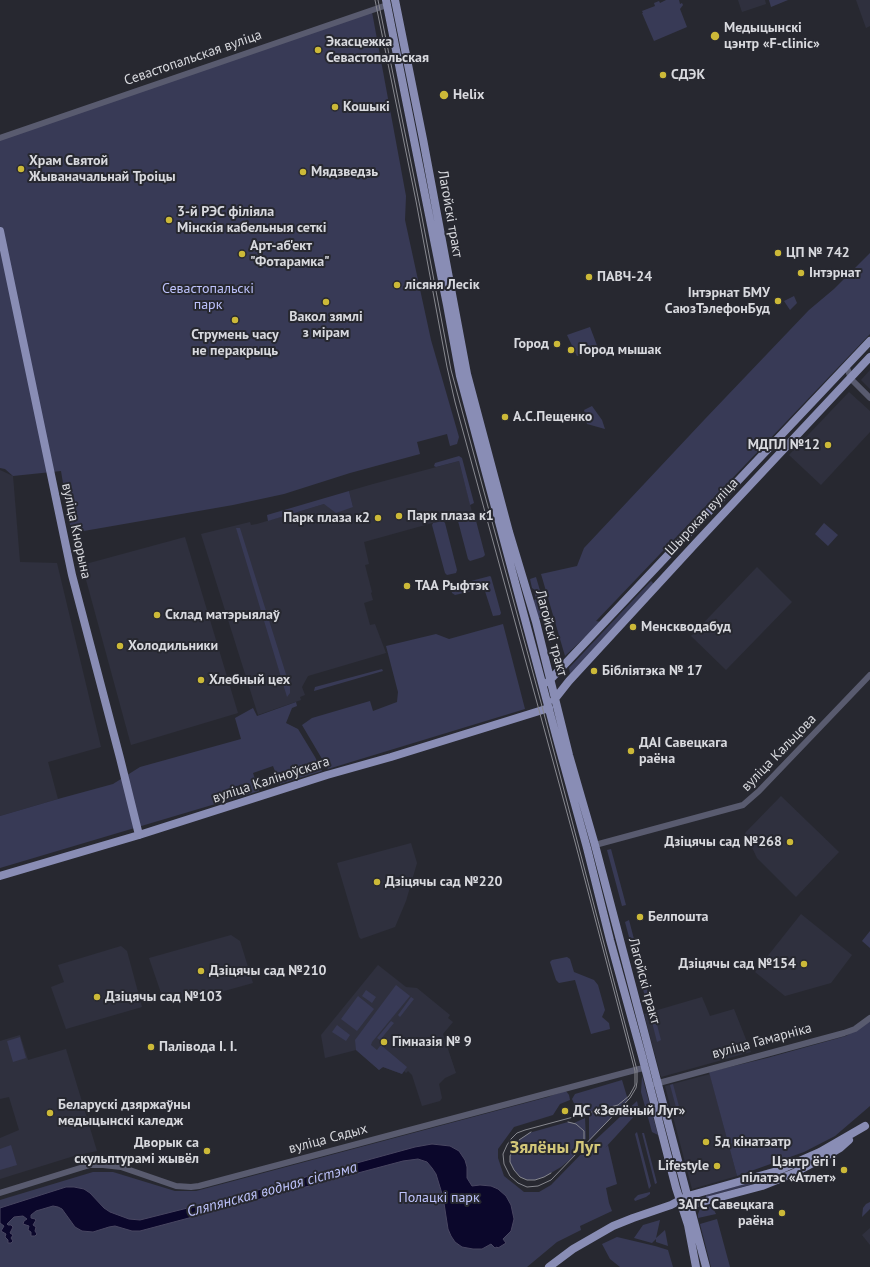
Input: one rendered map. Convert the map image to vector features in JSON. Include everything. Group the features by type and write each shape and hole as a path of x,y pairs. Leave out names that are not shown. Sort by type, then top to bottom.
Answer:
{"main road":[{"name":"Лагойскі тракт","path":"393,2 423,139 481,443 549,708 619,937 688,1196"},
{"name":"вуліца Кнорына","path":"0,231 72,575 139,835"},
{"name":"Шырокая вуліца","path":"544,687 551,675 652,572 870,341"},
{"name":"Шырокая вуліца","path":"549,708 555,697 661,581 870,357"},
{"name":"Лагойскі тракт","path":"481,443 551,675 591,847 610,940 650,1089 684,1204 706,1267"},
{"path":"652,572 661,581"},
{"name":"вуліца Каліноўскага","path":"0,876 139,835 331,774 392,757 549,708"},
{"path":"610,940 615,934 619,937"},
{"path":"684,1204 688,1196 777,1171 820,1152 868,1123"},
{"path":"549,1267 573,1249 612,1226 671,1205 684,1204 762,1186 794,1173 840,1148 868,1123"},
{"path":"759,1177 764,1180 762,1186"},
{"name":"Лагойскі тракт","path":"684,1204 696,1267"}],"street":[{"name":"Севастопальская вуліца","path":"0,138 393,2"},
{"path":"846,366 855,384 870,398"},
{"name":"вуліца Кальцова","path":"591,847 743,805 760,792 870,675"},
{"name":"вуліца Гамарніка","path":"657,1082 844,1033 861,1025 870,1018"},
{"path":"645,1068 651,1078 657,1082 650,1089"},
{"name":"вуліца Сядых","path":"0,1193 90,1165 121,1167 176,1186 199,1186 645,1068"}],"shaded area":[{"path":"738,0 765,0 766,4 742,12"},
{"path":"856,0 870,0 870,26 866,28"},
{"path":"870,370 870,389 861,380"},
{"name":"МДПЛ №12","path":"849,392 870,411 870,432 821,485 789,455"},
{"path":"459,461 472,512 364,542 369,564 365,565 373,600 364,603 370,625 375,624 386,653 308,676 302,687 305,695 300,697 301,700 258,715 201,534 250,522 251,525 257,524 324,504 353,507 349,491"},
{"path":"0,470 13,476 20,562 57,563 101,747 48,762 58,799 0,816"},
{"path":"185,537 238,713 131,745 82,565"},
{"path":"757,567 792,602 726,670 691,636"},
{"name":"Дзіцячы сад №268","path":"781,796 839,852 796,897 757,858 745,833"},
{"name":"Дзіцячы сад №220","path":"411,843 417,863 406,901 395,927 361,939 359,937 337,863"},
{"name":"Дзіцячы сад №154","path":"801,914 852,955 831,983 785,996 755,972"},
{"name":"Дзіцячы сад №210","path":"231,935 240,941 253,983 181,1003 161,993 149,958"},
{"name":"Дзіцячы сад №103","path":"121,946 127,951 142,1007 66,1029 51,987 64,982 58,965"},
{"name":"Гімназія № 9","path":"378,965 406,987 417,988 450,1015 448,1018 453,1022 443,1034 456,1073 445,1078 439,1084 442,1098 440,1101 422,1106 412,1075 408,1071 406,1073 404,1071 402,1074 383,1067 379,1070 356,1050 325,1058 321,1035"},
{"path":"702,997 710,1016 734,1009 751,1052 661,1077 644,1014"},
{"name":"Беларускі дзяржаўны медыцынскі каледж","path":"20,1035 28,1060 66,1049 97,1151 74,1156 0,1179 0,1138 19,1130 9,1097 0,1099 0,1041"},
{"path":"710,1074 737,1176 692,1189 665,1086"},
{"path":"870,1228 870,1245 862,1235"}],"green space":[{"path":"666,0 679,0 680,4 682,3 683,5 680,9 687,27 654,41 642,11 655,6 654,3 659,1 660,3"},
{"path":"769,0 788,0 771,7"},
{"name":"Севастопальскі парк","path":"372,12 406,196 405,220 431,340 459,437 457,444 450,446 447,434 417,442 420,454 350,473 284,494 233,505 78,532 70,525 61,471 13,476 5,469 0,468 0,140"},
{"path":"870,253 870,334 596,621 601,622 565,656 541,574 577,566 584,548 809,310 834,289"},
{"path":"794,296 797,303 790,310 784,301"},
{"path":"590,327 598,348 577,356 567,335"},
{"path":"592,406 602,420 605,429 587,424 584,410"},
{"path":"459,456 462,458 474,503 470,505 459,461 436,467 434,466 435,463"},
{"path":"349,491 353,507 336,513 324,504 268,521 267,515"},
{"path":"473,515 475,517 485,555 470,561 468,559 458,521 459,519"},
{"path":"443,521 445,523 457,570 456,573 447,575 445,573 432,525 433,523"},
{"path":"824,523 838,535 828,546 815,534"},
{"path":"236,528 240,528 290,687 290,693 287,697"},
{"path":"490,576 501,613 500,615 493,616 484,588 455,595 452,593 452,586"},
{"path":"536,577 541,594 532,588 530,579"},
{"path":"651,581 654,584 570,674 569,668"},
{"path":"534,591 543,597 548,618 538,618 533,601 536,599"},
{"path":"503,624 525,709 328,769 302,725 312,718 370,701 373,711 397,702 398,692 386,646 436,634 449,639"},
{"path":"552,628 554,639 550,643 547,630"},
{"path":"555,644 558,655 553,662 550,649"},
{"path":"382,669 383,671 314,691 315,687"},
{"path":"296,702 297,706 292,708 286,723 298,729 322,771 280,784 273,766 253,773 259,791 0,868 0,816 113,784 140,767 241,739 235,718 253,708 257,716"},
{"path":"611,849 626,905 622,906 607,850"},
{"path":"629,920 652,1008 648,1008 625,922"},
{"path":"870,931 870,948 862,941"},
{"path":"567,957 570,959 574,972 594,980 598,985 605,1010 602,1017 609,1023 610,1029 591,1034 575,980 559,983 556,980 550,962 552,960"},
{"path":"396,985 410,996 371,1045 377,1050 380,1046 382,1046 407,1067 402,1074 383,1067 379,1070 356,1050 355,1040"},
{"path":"366,990 376,997 372,1003 362,996"},
{"path":"358,996 374,1009 357,1031 341,1019"},
{"path":"411,997 414,999 400,1017 398,1015"},
{"path":"654,1013 661,1040 657,1042 650,1014"},
{"path":"391,1021 394,1023 380,1040 377,1038"},
{"path":"870,1021 870,1106 835,1136 804,1152 737,1176 709,1072 767,1058 846,1036"},
{"path":"337,1025 350,1035 346,1041 332,1032"},
{"path":"20,1037 26,1058 13,1062 7,1041"},
{"path":"642,1076 658,1135 652,1132 641,1092"},
{"path":"622,1080 628,1100 589,1141 590,1110 578,1112 572,1099 575,1094"},
{"path":"673,1084 680,1110 677,1111 670,1085"},
{"name":"Полацкі парк","path":"566,1091 570,1100 560,1104 553,1115 514,1127 498,1149 498,1158 504,1176 524,1192 539,1192 551,1185 588,1147 589,1152 589,1146 637,1101 639,1111 605,1148 608,1145 617,1184 606,1188 612,1211 580,1226 581,1230 557,1242 527,1267 0,1267 0,1200 93,1172 113,1172 175,1191 196,1191"},
{"path":"585,1118 586,1139 584,1140 581,1149 561,1167 544,1177 535,1180 527,1180 520,1177 514,1170 510,1162 510,1156 513,1148 519,1140 529,1133 568,1122 574,1123"},
{"path":"637,1132 651,1186 649,1189 635,1134"},
{"path":"642,1133 644,1133 657,1183 655,1184"},
{"path":"11,1145 17,1165 0,1170 0,1149"},
{"path":"759,1180 761,1181 760,1182 706,1197 706,1195"},
{"path":"650,1192 650,1194 646,1197 635,1201 634,1199 638,1195"},
{"path":"870,1202 870,1209 862,1217 863,1208"},
{"path":"708,1206 713,1208 716,1214 698,1218 700,1209"},
{"path":"717,1219 730,1267 711,1267 700,1224"},
{"path":"660,1220 656,1238 665,1230 668,1246 656,1242 656,1239 652,1243 634,1238 643,1225"},
{"path":"617,1237 668,1250 673,1267 620,1267 610,1259 602,1244"}],"water":[{"name":"Сляпянская водная сістэма","path":"432,1144 450,1146 459,1151 465,1160 467,1167 467,1178 472,1186 491,1186 498,1189 506,1196 511,1205 514,1219 511,1231 503,1239 506,1243 498,1248 495,1248 491,1244 482,1249 473,1249 462,1247 455,1242 448,1229 443,1197 436,1174 427,1162 418,1159 403,1161 140,1231 132,1231 115,1226 93,1232 82,1231 75,1227 62,1209 53,1206 36,1211 31,1215 31,1218 36,1220 33,1225 36,1227 35,1231 37,1234 35,1236 31,1236 31,1232 28,1230 29,1226 23,1224 27,1219 23,1216 14,1217 7,1224 13,1227 10,1233 13,1235 11,1238 13,1241 11,1243 8,1243 8,1240 5,1237 6,1234 1,1231 4,1226 0,1223 0,1208 66,1187 84,1189 110,1212 129,1219 140,1220 251,1192 415,1147"}],"tram line":[{"path":"375,0 455,402 575,842 635,1071 635,1085 629,1096 618,1105 525,1130 517,1133 511,1139 503,1154 504,1164 510,1176 518,1183 527,1187 538,1186 551,1180 630,1098 636,1088 637,1070 543,710 451,370 378,0"},
{"path":"568,1122 576,1124 584,1131 582,1147"},
{"path":"531,1132 519,1140 513,1148 510,1156 510,1162 520,1177 527,1180 535,1180 551,1173"}],"place":[{"name":"Медыцынскі цэнтр «F-clinic»","path":"715,36"},
{"name":"Экасцежка Севастопальская","path":"318,50"},
{"name":"СДЭК","path":"663,75"},
{"name":"Helix","path":"444,95"},
{"name":"Кошыкі","path":"335,107"},
{"name":"Храм Святой Жываначальнай Троіцы","path":"21,169"},
{"name":"Мядзведзь","path":"303,172"},
{"name":"3-й РЭС філіяла Мінскія кабельныя сеткі","path":"169,220"},
{"name":"ЦП № 742","path":"778,253"},
{"name":"Арт-аб'ект \"Фотарамка\"","path":"242,254"},
{"name":"Інтэрнат","path":"801,273"},
{"name":"ПАВЧ-24","path":"589,277"},
{"name":"лісяня Лесік","path":"397,285"},
{"name":"Інтэрнат БМУ СаюзТэлефонБуд","path":"778,301"},
{"name":"Вакол зямлі з мірам","path":"326,302"},
{"name":"Струмень часу не перакрыць","path":"235,320"},
{"name":"Город","path":"557,344"},
{"name":"Город мышак","path":"571,350"},
{"name":"А.С.Пещенко","path":"505,417"},
{"name":"МДПЛ №12","path":"828,445"},
{"name":"Парк плаза к1","path":"399,516"},
{"name":"Парк плаза к2","path":"378,518"},
{"name":"ТАА Рыфтэк","path":"407,586"},
{"name":"Склад матэрыялаў","path":"157,615"},
{"name":"Менскводабуд","path":"633,627"},
{"name":"Холодильники","path":"120,646"},
{"name":"Бібліятэка № 17","path":"594,671"},
{"name":"Хлебный цех","path":"201,680"},
{"name":"ДАІ Савецкага раёна","path":"631,751"},
{"name":"Дзіцячы сад №268","path":"790,842"},
{"name":"Дзіцячы сад №220","path":"377,882"},
{"name":"Белпошта","path":"640,917"},
{"name":"Дзіцячы сад №154","path":"804,964"},
{"name":"Дзіцячы сад №210","path":"201,971"},
{"name":"Дзіцячы сад №103","path":"97,997"},
{"name":"Гімназія № 9","path":"384,1042"},
{"name":"Палівода І. І.","path":"151,1047"},
{"name":"ДС «Зелёный Луг»","path":"565,1111"},
{"name":"Беларускі дзяржаўны медыцынскі каледж","path":"50,1113"},
{"name":"5д кінатэатр","path":"706,1142"},
{"name":"Дворык са скульптурамі жывёл","path":"207,1151"},
{"name":"Lifestyle","path":"717,1166"},
{"name":"Цэнтр ёгі і пілатэс «Атлет»","path":"844,1170"},
{"name":"ЗАГС Савецкага раёна","path":"782,1213"}],"district":[{"name":"Зялёны Луг","path":"555,1148"}]}
